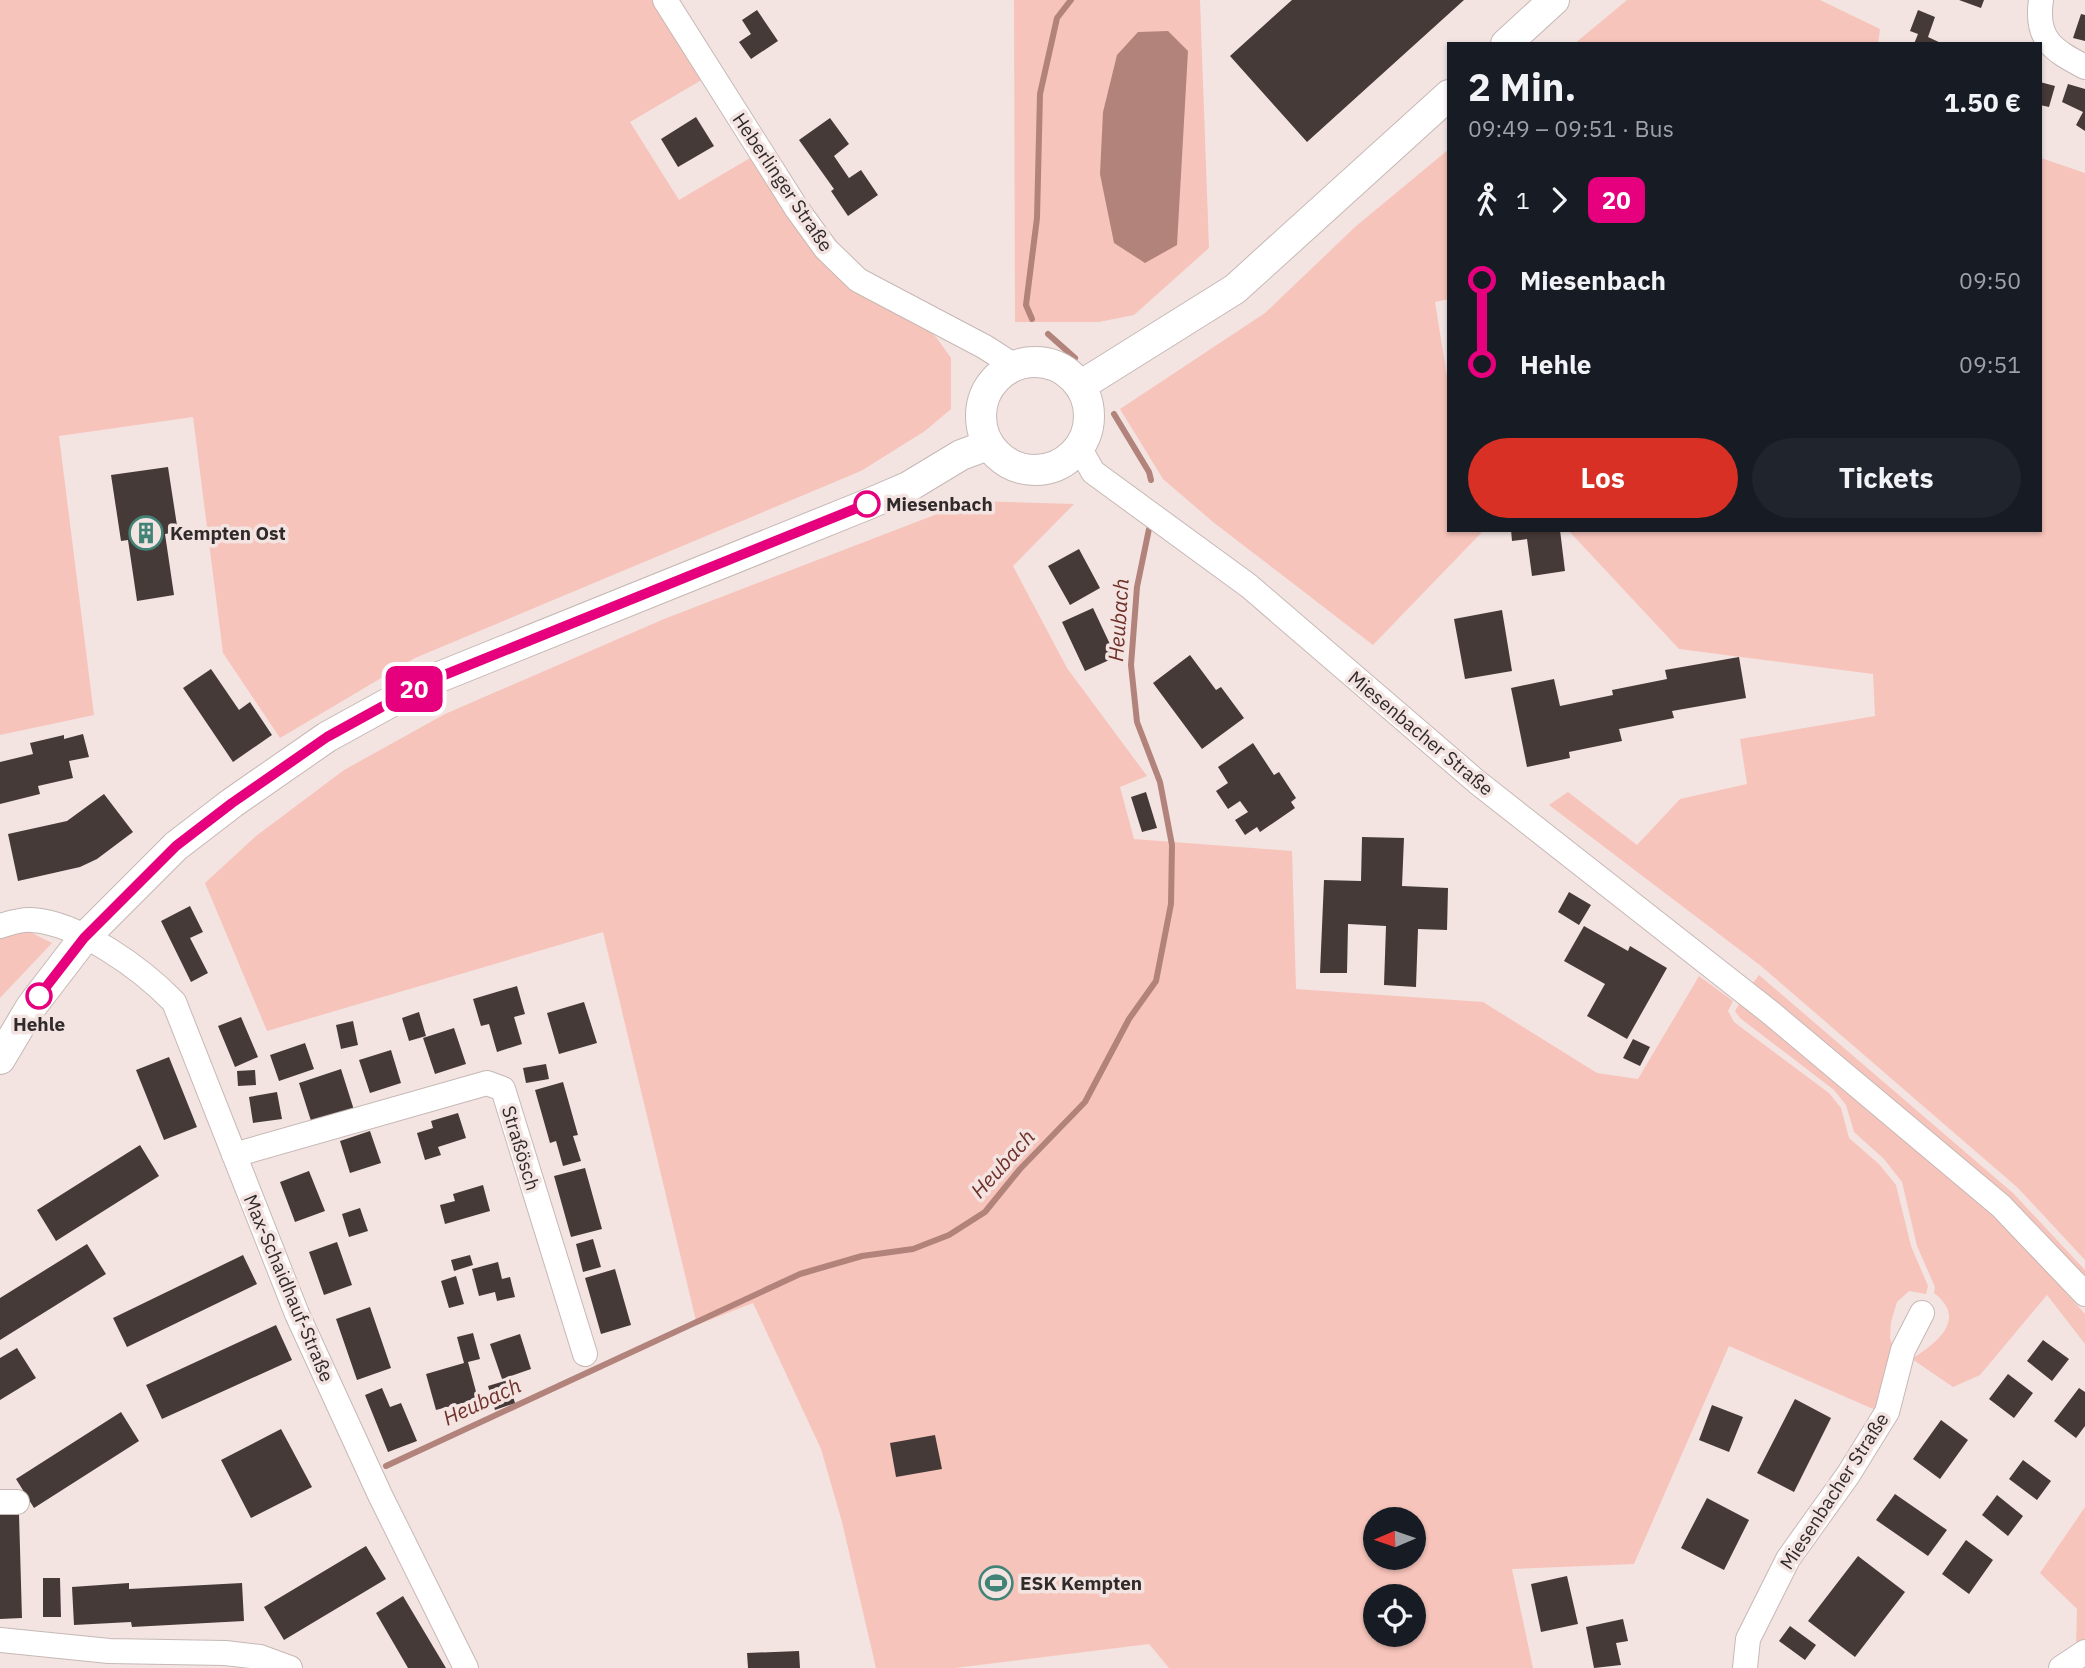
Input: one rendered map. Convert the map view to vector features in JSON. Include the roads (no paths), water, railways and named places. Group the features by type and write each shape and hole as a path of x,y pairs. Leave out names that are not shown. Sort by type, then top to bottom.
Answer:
{"main road":[{"path":"1508,42 1554,0"},
{"path":"1080,386 1235,289 1447,96"},
{"path":"1037,361 1063,369 1080,386 1087,400 1089,417 1085,437 1079,447 1060,464 1031,471 1021,469 1004,461 988,444 983,433 980,411 989,385 1013,365 1037,361"},
{"path":"0,1059 39,996 79,945 181,842 327,737 427,682 898,491 961,455 988,444"}],"street":[{"name":"Heberlinger Straße","path":"665,0 797,209 826,249 858,280 985,347 1013,365"},
{"path":"2040,0 2039,10 2045,40 2062,55 2085,66"},
{"name":"Miesenbacher Straße","path":"1079,447 1093,472 1249,586 1476,782 1771,1013 2001,1206 2085,1294"},
{"name":"Max-Schaidhauf-Straße","path":"0,926 32,920 50,923 79,945 118,955 156,984 174,1002 297,1314 380,1495 466,1668"},
{"name":"Straßösch","path":"234,1155 487,1083 503,1089 585,1354"},
{"name":"Miesenbacher Straße","path":"1745,1668 1748,1639 1788,1559 1836,1493 1887,1412 1903,1350 1923,1313"},
{"path":"0,1640 108,1651 225,1653 260,1657 290,1668"},
{"path":"2061,1668 2085,1652"}],"waterway":[{"name":"Heubach","path":"1032,319 1026,305 1037,218 1040,94 1057,18 1071,0"},
{"name":"Heubach","path":"1048,334 1075,358"},
{"name":"Heubach","path":"1114,414 1149,472 1151,480"},
{"name":"Heubach","path":"386,1466 800,1274 862,1256 913,1249 949,1235 985,1212 1020,1169 1085,1102 1129,1019 1156,981 1171,904 1172,845 1160,782 1137,722 1131,665 1137,587 1149,529"}],"place":[{"name":"Miesenbach","path":"867,504"},
{"name":"Kempten Ost","path":"146,533"},
{"name":"Hehle","path":"39,996"},
{"name":"ESK Kempten","path":"996,1583"}]}
